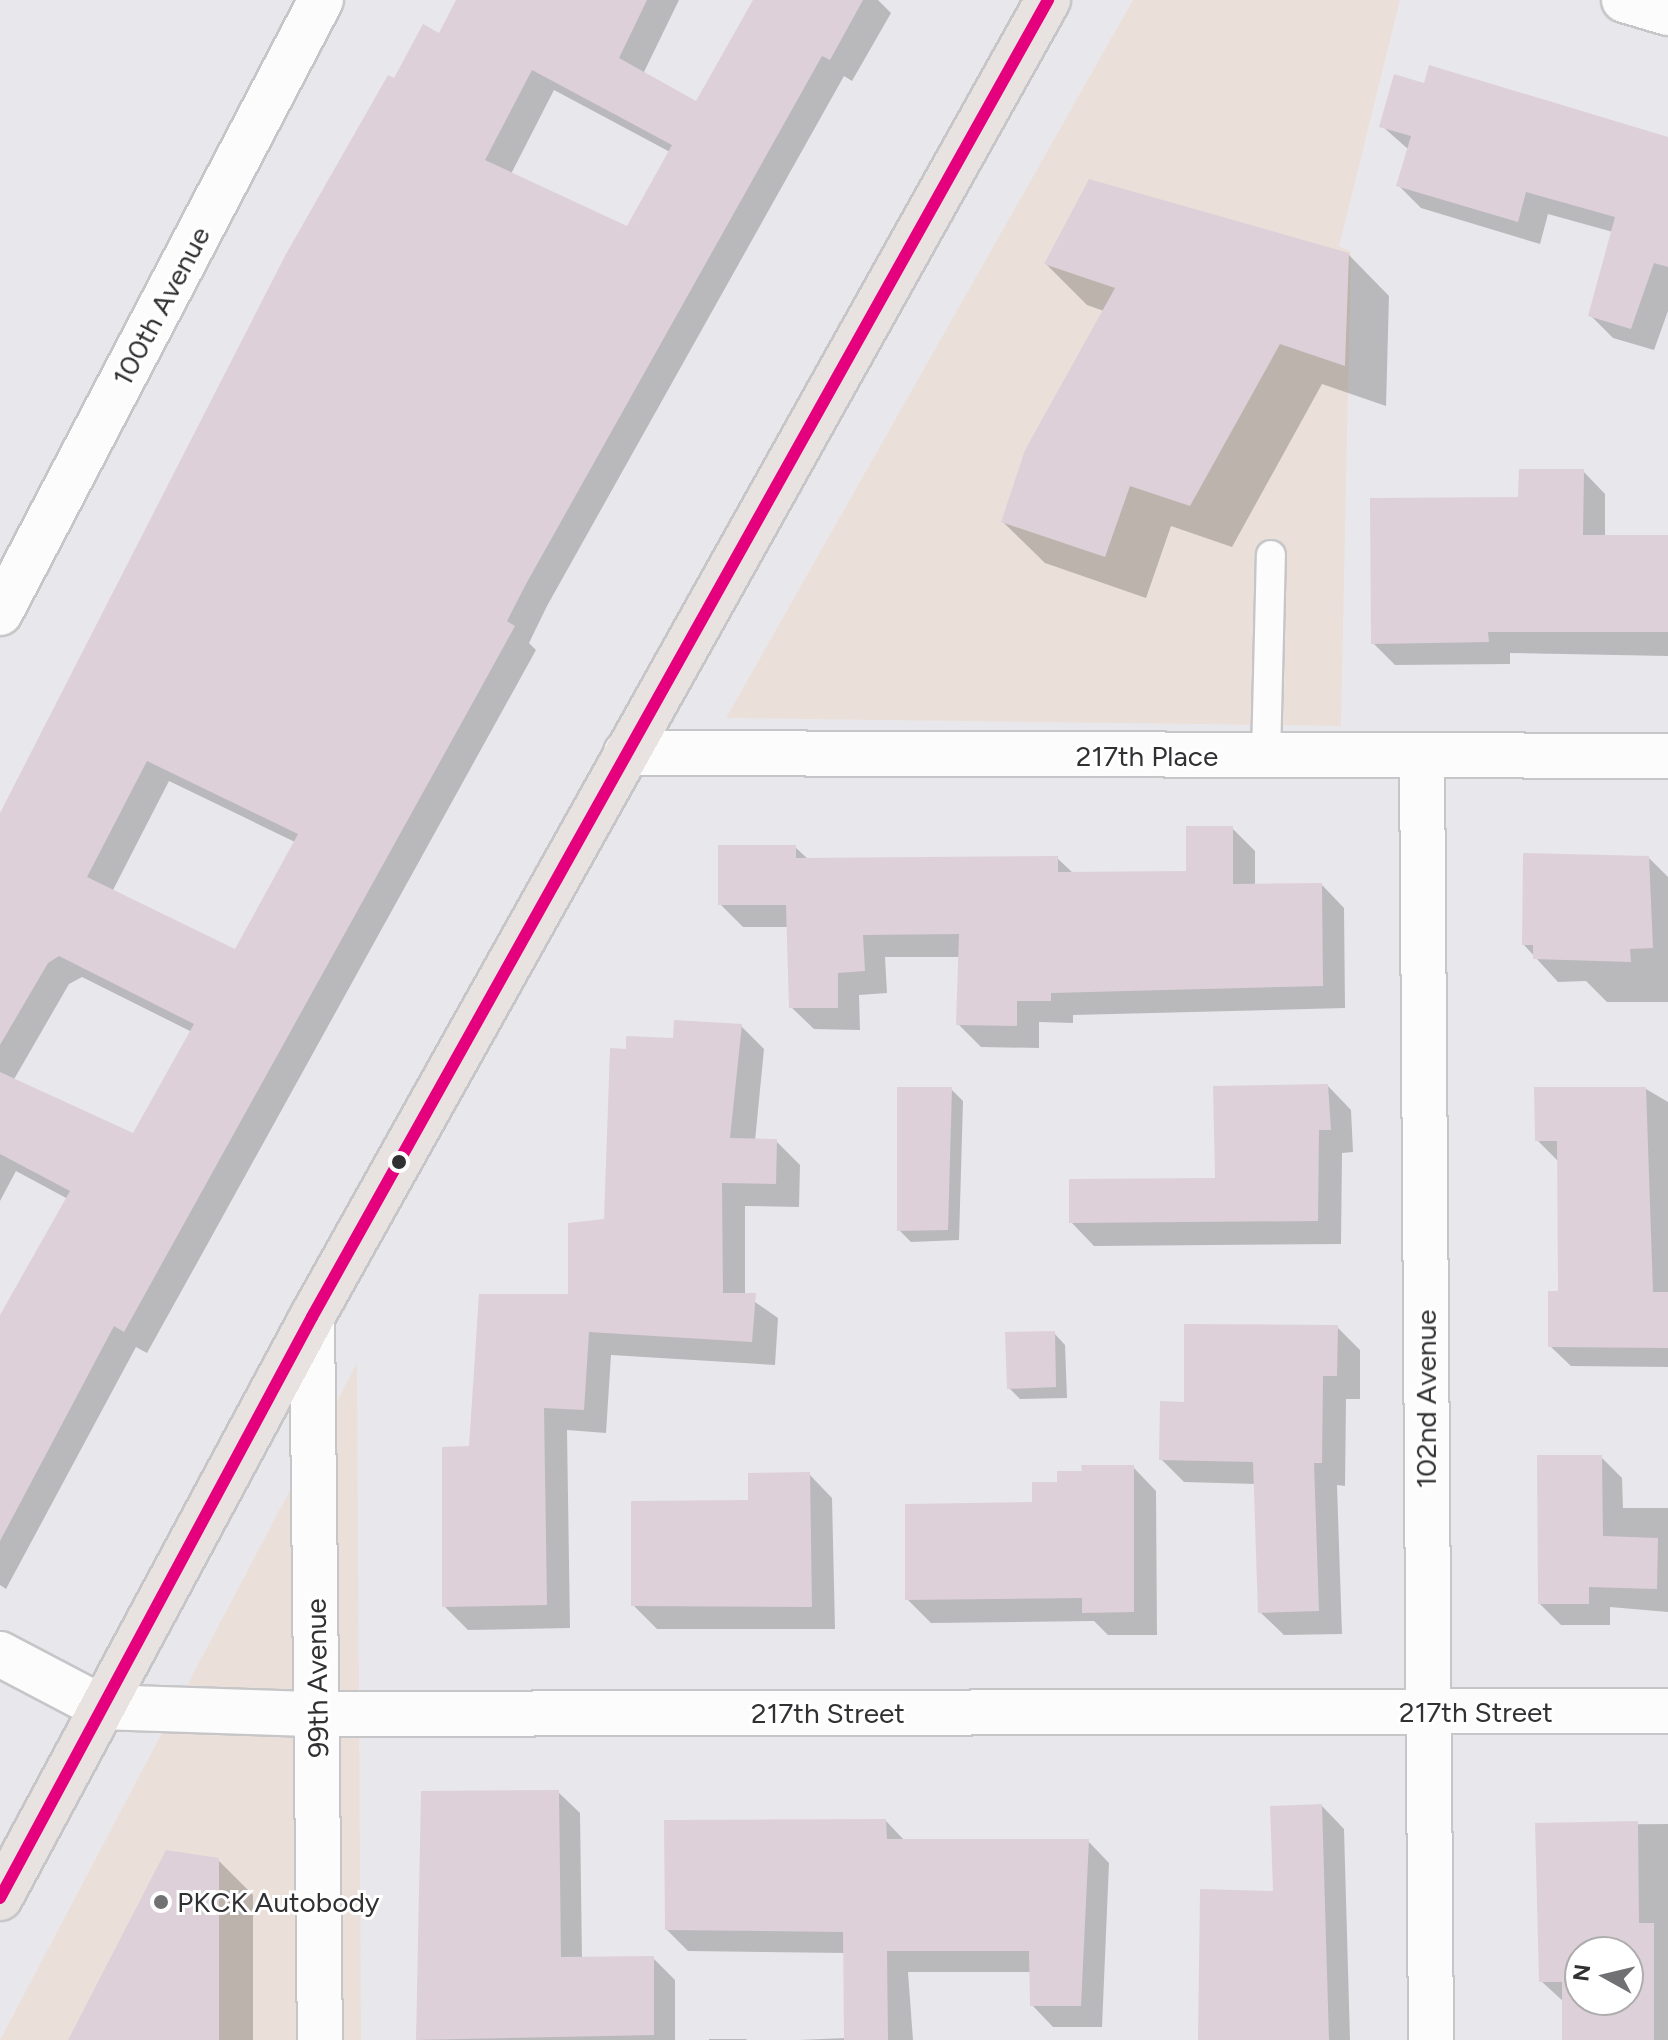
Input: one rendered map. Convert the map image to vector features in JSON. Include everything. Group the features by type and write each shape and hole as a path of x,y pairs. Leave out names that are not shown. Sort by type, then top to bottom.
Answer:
{"main road":[{"path":"0,1898 312,1317 1048,0"}],"street":[{"name":"100th Avenue","path":"0,613 321,0"},
{"path":"1624,0 1668,13"},
{"name":"217th Place","path":"626,753 1668,756"},
{"name":"102nd Avenue","path":"1422,757 1431,2040"},
{"name":"99th Avenue","path":"312,1317 320,2040"},
{"name":"217th Street","path":"0,1654 101,1707 317,1714 1668,1711"}],"lane":[{"path":"1266,756 1271,555"}],"shaded area":[{"path":"1133,0 1400,0 1339,246 1351,251 1341,726 726,718"},
{"path":"357,1363 361,2040 0,2040"}],"building":[{"path":"456,0 647,0 619,58 696,101 753,0 863,0 830,60 822,56 526,584 507,621 515,626 124,1332 114,1326 0,1541 0,1315 70,1191 0,1154 0,1072 133,1133 194,1024 59,956 48,963 0,1045 0,813 286,254 388,75 394,78 423,24 439,33","holes":["532,70 672,145 627,226 485,160","147,761 298,834 235,949 87,877"]},
{"path":"1429,65 1668,137 1668,267 1654,263 1631,329 1588,316 1615,217 1526,192 1518,222 1396,186 1411,136 1379,127 1394,74 1424,83"},
{"path":"1089,179 1349,253 1345,366 1280,344 1190,506 1130,486 1105,557 1001,522 1025,450 1115,288 1044,264"},
{"path":"1519,469 1584,469 1583,535 1668,535 1668,632 1488,632 1489,642 1371,644 1370,498 1518,497"},
{"path":"1186,826 1233,826 1233,884 1322,883 1323,986 1051,993 1051,1001 1017,1001 1017,1026 956,1025 959,934 863,935 865,971 838,973 838,1008 789,1008 786,905 718,905 718,845 796,845 796,858 1058,856 1058,872 1186,871"},
{"path":"1523,853 1649,856 1653,948 1630,949 1631,962 1533,959 1533,945 1522,945"},
{"path":"674,1020 742,1024 730,1138 777,1139 776,1184 722,1183 723,1293 756,1293 752,1342 589,1332 584,1410 544,1408 547,1605 442,1607 442,1447 469,1446 479,1294 568,1294 568,1223 604,1219 610,1048 626,1049 626,1036 673,1038"},
{"path":"1328,1084 1331,1130 1319,1130 1318,1221 1069,1223 1069,1179 1215,1178 1213,1086"},
{"path":"897,1087 952,1087 948,1230 897,1231"},
{"path":"1534,1087 1646,1087 1653,1292 1668,1292 1668,1348 1548,1347 1548,1291 1558,1291 1557,1141 1535,1141"},
{"path":"1184,1324 1338,1325 1337,1376 1323,1376 1322,1463 1314,1463 1319,1611 1258,1613 1253,1462 1159,1460 1160,1401 1184,1402"},
{"path":"1055,1331 1056,1387 1007,1389 1005,1332"},
{"path":"1537,1455 1602,1455 1603,1536 1658,1538 1657,1589 1589,1587 1589,1604 1538,1604"},
{"path":"1081,1465 1134,1465 1134,1612 1082,1613 1082,1598 905,1600 905,1504 1032,1502 1032,1482 1057,1482 1057,1471 1082,1471"},
{"path":"810,1472 812,1607 631,1606 631,1501 748,1500 748,1473"},
{"path":"559,1790 561,1957 654,1956 654,2035 416,2040 421,1791"},
{"path":"1322,1804 1329,2040 1198,2040 1200,1889 1273,1891 1270,1806"},
{"path":"886,1819 887,1839 1089,1839 1081,2006 1030,2006 1029,1951 887,1951 888,2040 844,2040 843,1932 665,1930 664,1820"},
{"path":"1638,1821 1639,1923 1654,1923 1654,2040 1562,2040 1562,1982 1539,1982 1535,1823"},
{"path":"166,1850 219,1858 219,2040 68,2040"}],"transit line":[{"path":"0,1898 312,1317 1048,0"}],"place":[{"name":"PKCK Autobody","path":"161,1902"}]}
